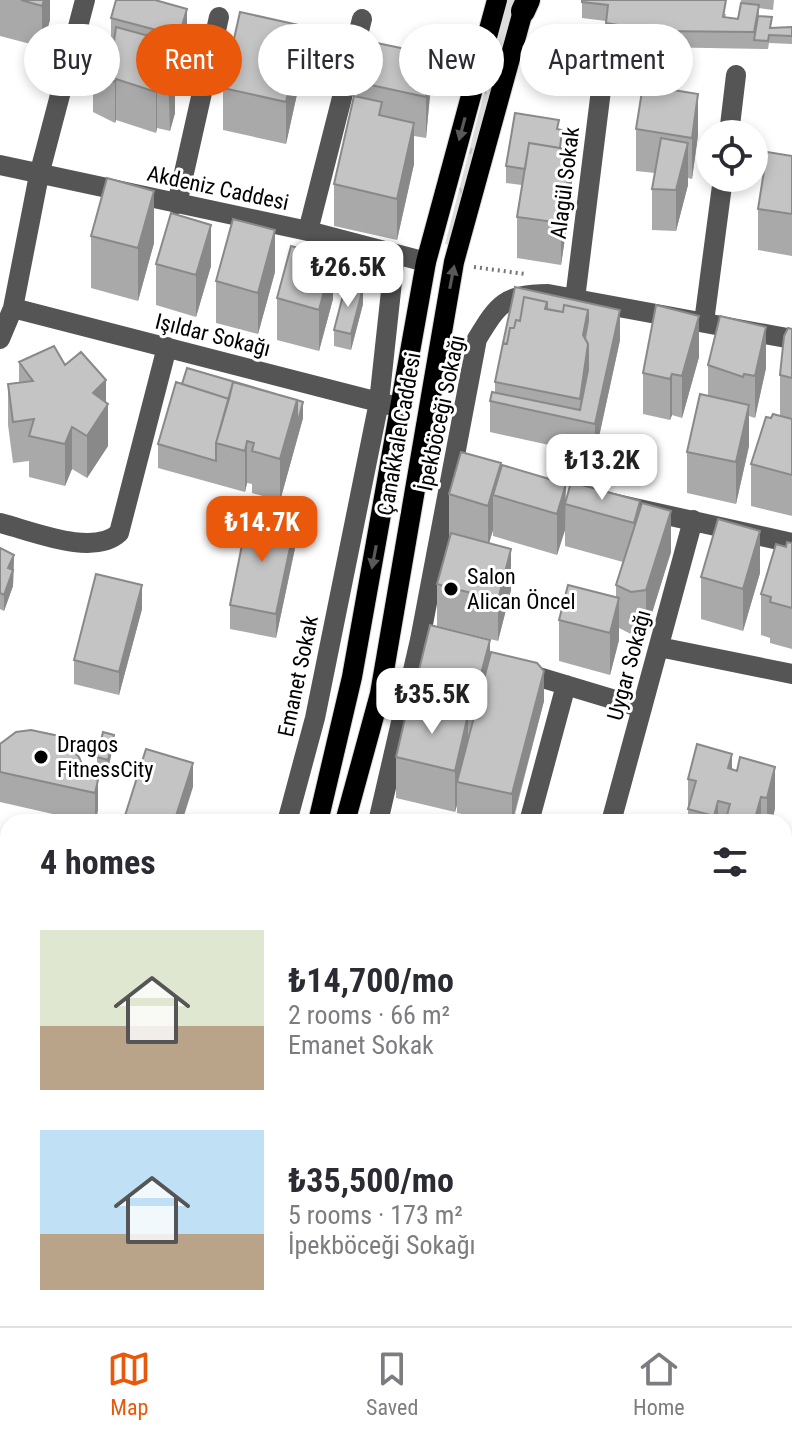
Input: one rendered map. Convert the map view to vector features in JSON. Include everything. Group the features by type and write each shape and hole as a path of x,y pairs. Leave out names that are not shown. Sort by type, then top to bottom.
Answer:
{"main road":[{"name":"Çanakkale Caddesi","path":"320,814 352,677 426,262 497,0"},
{"name":"Çanakkale Caddesi","path":"347,814 380,694 454,262 525,4"}],"street":[{"path":"0,339 13,308 39,175 85,0"},
{"path":"177,204 219,17"},
{"path":"308,231 362,19"},
{"path":"731,120 736,75"},
{"name":"Alagül Sokak","path":"575,299 600,96"},
{"name":"Akdeniz Caddesi","path":"0,165 308,231 426,262"},
{"path":"704,322 721,192"},
{"name":"Emanet Sokak","path":"289,814 315,718 379,402 395,254"},
{"name":"İpekböceği Sokağı","path":"380,814 428,643 477,339 497,307 517,295 548,294 792,339"},
{"name":"Işıldar Sokağı","path":"13,308 401,408"},
{"path":"0,523 87,544 104,543 119,533 167,347"},
{"path":"454,472 476,473"},
{"path":"594,499 792,543"},
{"name":"Uygar Sokağı","path":"613,814 693,520"},
{"path":"659,647 792,674"},
{"path":"494,663 642,708"},
{"path":"531,814 566,685"}],"green space":[{"path":"508,0 515,0 504,43 502,24"},
{"path":"483,96 491,96 453,245 445,244"}],"building":[{"path":"21,0 44,0 42,6"},
{"path":"116,0 155,0 187,9 183,24 136,25 111,18"},
{"path":"726,0 723,17 738,19 741,3 759,5 754,32 693,31 693,24 606,23 608,5 582,2"},
{"path":"240,12 294,24 258,24 258,96 242,92 242,24 237,24"},
{"path":"758,16 772,17 770,28 792,27 792,36 769,35 768,41 754,40"},
{"path":"120,28 136,32 136,86 120,80"},
{"path":"383,44 399,48 399,91 383,88"},
{"path":"698,94 692,138 636,129 641,96"},
{"path":"259,96 287,96 286,102"},
{"path":"354,96 382,102 379,115 414,123 397,199 334,184"},
{"path":"515,113 559,120 557,129 562,130 560,148 529,143 525,169 506,166"},
{"path":"661,138 688,143 676,190 652,189"},
{"path":"529,143 572,150 561,223 517,217"},
{"path":"768,152 792,156 792,214 758,209 761,192 768,192"},
{"path":"107,178 154,191 138,248 91,236"},
{"path":"171,213 211,225 196,275 156,264"},
{"path":"233,219 275,230 258,293 216,281"},
{"path":"291,246 333,257 319,310 277,298"},
{"path":"346,284 363,288 351,334 334,330"},
{"path":"515,287 620,310 595,424 490,401 492,392 580,410 588,370 588,344 585,338 588,310 564,305 563,312 547,309 547,302 524,297 520,321 516,320 514,328 510,328 507,344 503,343"},
{"path":"524,297 547,302 545,309 563,312 564,305 588,310 583,335 588,344 580,399 495,382 503,343 507,344 510,328 514,328 516,320 520,321"},
{"path":"656,305 699,316 682,376 672,374 670,379 643,373"},
{"path":"720,316 766,327 755,376 744,374 743,377 708,365"},
{"path":"788,328 792,329 792,378 780,375 784,336"},
{"path":"54,346 65,365 81,352 106,380 93,393 108,404 87,436 72,427 65,444 29,436 34,419 13,422 8,384 33,381 19,362"},
{"path":"187,368 276,394 233,382 229,399 182,384"},
{"path":"176,382 229,399 216,443 216,461 158,444"},
{"path":"233,382 297,400 280,459 252,451 254,443 247,441 245,451 216,443"},
{"path":"700,394 749,405 736,462 687,452"},
{"path":"297,400 303,402 297,425"},
{"path":"773,414 792,419 792,475 751,464 766,417 771,418"},
{"path":"461,452 501,463 488,506 449,494"},
{"path":"502,465 566,484 557,514 493,495"},
{"path":"571,482 640,501 634,523 565,504"},
{"path":"642,503 671,511 646,590 631,592 616,585"},
{"path":"248,515 295,524 276,614 230,605"},
{"path":"718,519 760,531 743,589 701,577"},
{"path":"451,533 511,549 498,600 437,584"},
{"path":"787,542 792,543 792,608 770,602 771,597 761,594 776,544 786,547"},
{"path":"0,548 14,555 8,568 13,570 4,595 0,593"},
{"path":"96,574 142,585 119,672 74,660"},
{"path":"568,585 619,598 610,633 559,620"},
{"path":"430,625 490,640 476,693 417,678"},
{"path":"491,652 537,663 544,671 512,794 457,782"},
{"path":"409,701 468,715 455,771 396,757"},
{"path":"31,730 59,736 79,757 87,776 98,780 95,793 0,772 0,744 16,732"},
{"path":"103,732 114,735 108,760 97,757"},
{"path":"697,744 732,754 728,768 737,771 740,757 775,767 767,798 761,797 756,814 727,814 730,804 718,801 715,814 688,809 696,781 688,779"},
{"path":"146,749 193,763 177,814 126,814"}],"place":[{"name":"Salon Alican Öncel","path":"451,589"},
{"name":"Dragos FitnessCity","path":"41,757"}]}
